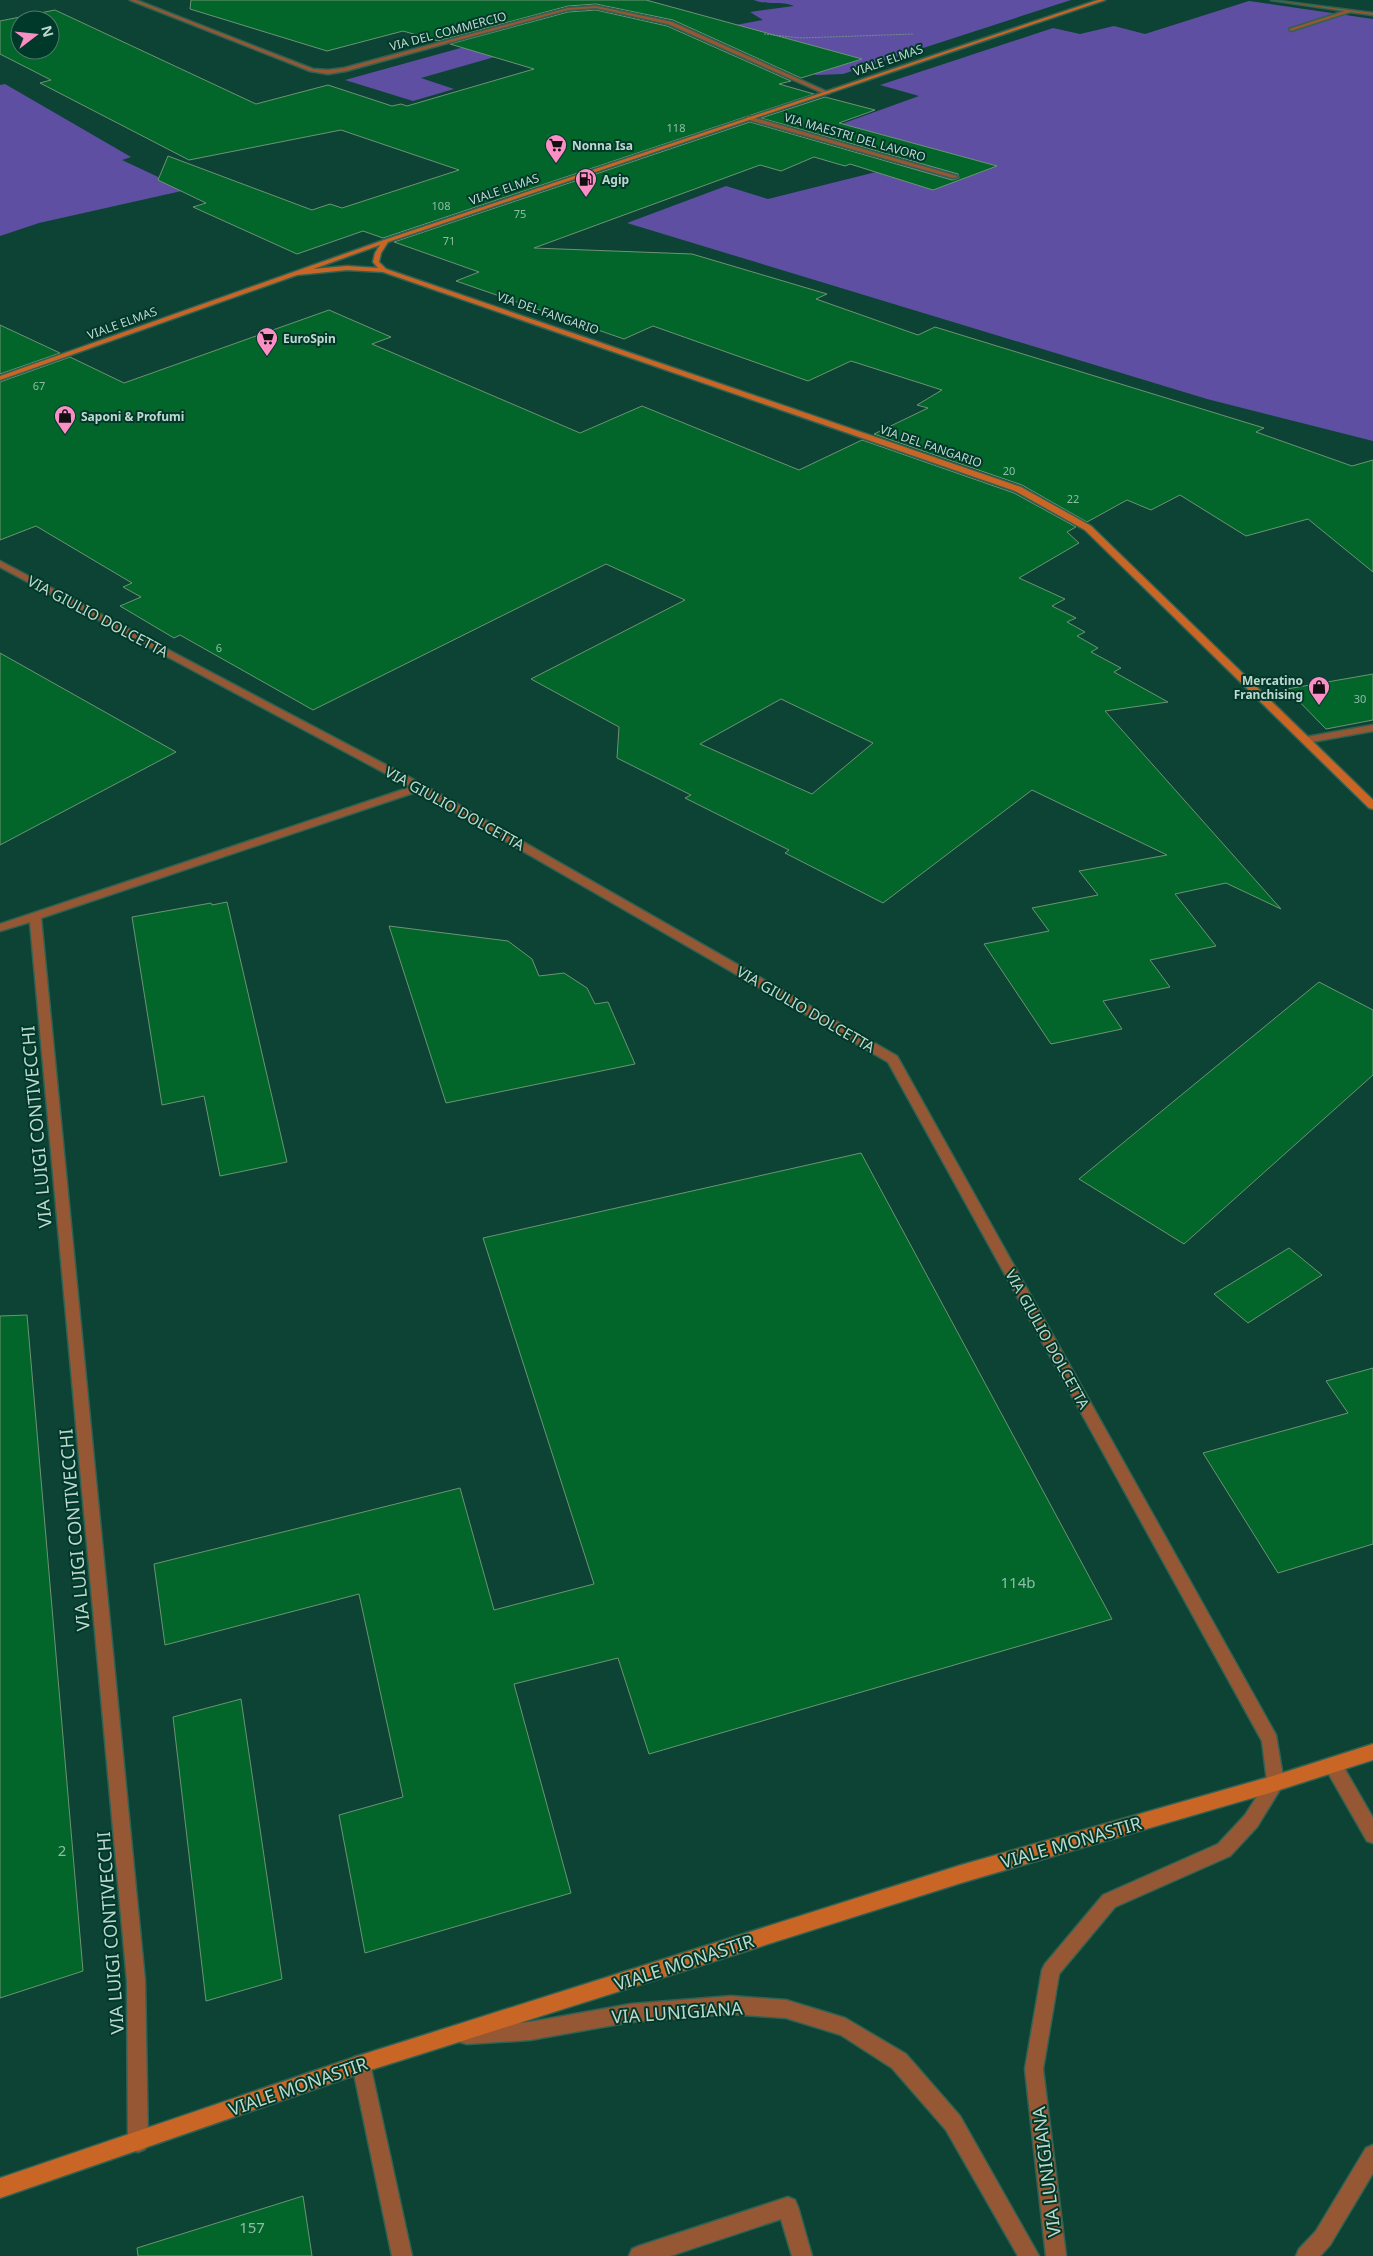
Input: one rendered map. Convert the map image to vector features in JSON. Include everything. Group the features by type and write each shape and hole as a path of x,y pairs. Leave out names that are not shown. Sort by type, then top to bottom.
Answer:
{"main road":[{"name":"VIALE ELMAS","path":"0,378 386,241 1103,0"},
{"path":"384,270 376,262 378,253 386,241"},
{"name":"VIA DEL FANGARIO","path":"294,273 352,267 384,270 1018,489 1088,528 1373,806"},
{"name":"VIALE MONASTIR","path":"0,2188 361,2064 449,2036 961,1874 1373,1752"}],"street":[{"name":"VIA DEL COMMERCIO","path":"132,0 312,70 328,72 344,70 568,9 610,8 687,30 826,93"},
{"path":"1273,0 1373,14"},
{"path":"1291,30 1353,11"},
{"name":"VIA MAESTRI DEL LAVORO","path":"748,118 955,177"},
{"name":"VIA GIULIO DOLCETTA","path":"0,564 420,787 893,1059 1270,1740 1276,1782"},
{"path":"1306,740 1373,728"},
{"path":"0,928 420,787"},
{"name":"VIA LUIGI CONTIVECCHI","path":"35,916 136,1981 138,2142"},
{"path":"1333,1764 1373,1835"},
{"name":"VIA LUNIGIANA","path":"1056,2256 1034,2069 1051,1970 1109,1901 1224,1850 1251,1821 1276,1782"},
{"name":"VIA LUNIGIANA","path":"449,2036 530,2031 631,2012 731,2005 786,2009 845,2027 899,2061 953,2123 1029,2256"},
{"path":"361,2064 402,2256"},
{"path":"1306,2256 1323,2238 1373,2154"},
{"path":"638,2256 788,2207 802,2256"}],"path":[{"path":"758,33 801,38 915,34"}],"shaded area":[{"path":"754,0 1071,0 843,74 816,75 725,34 719,28 763,20 750,12 794,6"},
{"path":"1249,1 1373,19 1373,441 1207,399 627,223 726,186 768,199 920,161 822,131 919,96 880,85 1053,28 1080,34 1114,26 1145,34"},
{"path":"475,44 505,54 421,78 454,89 413,101 345,80"},
{"path":"5,84 131,157 122,160 186,190 39,223 0,236 0,85"}],"building":[{"path":"191,0 646,0 862,59 801,78 673,20 596,4 568,6 438,41 403,31 327,51 190,9"},
{"path":"596,10 667,26 791,81 779,84 814,94 383,238 363,231 297,254 193,207 206,203 158,180 168,156 312,210 330,204 342,208 459,170 341,130 189,160 40,83 51,80 12,60 60,60 60,12 256,104 328,85 392,106 401,104 407,106 534,69 450,44 568,12"},
{"path":"10,19 10,59 0,54 0,21"},
{"path":"825,97 875,110 839,123 997,166 933,190 850,164 845,166 814,157 781,171 760,165 534,248 692,254 827,294 816,299 918,335 935,327 1264,428 1256,432 1352,466 1373,460 1373,572 1308,519 1246,536 1180,495 1151,510 1127,500 1087,522 1022,485 874,434 928,408 917,405 942,390 851,361 808,381 653,326 624,339 456,281 479,272 394,242 750,122 952,180 959,178 958,174 761,118"},
{"path":"329,310 391,337 372,344 580,433 642,406 799,470 862,440 1014,493 1076,527 1067,532 1079,543 1019,578 1065,599 1052,606 1076,618 1067,622 1085,632 1077,636 1098,648 1091,652 1121,668 1114,672 1168,702 1105,711 1281,909 1226,883 1175,894 1216,946 1150,960 1170,987 1103,1001 1122,1029 1051,1044 984,944 1049,931 1032,908 1098,895 1079,871 1167,855 1032,790 883,903 785,853 789,850 685,798 691,795 617,758 619,727 531,679 685,600 606,564 313,710 180,635 174,638 120,606 141,597 123,587 132,583 36,526 0,540 0,382 70,357 124,383","holes":["781,699 873,743 812,794 700,744"]},
{"path":"0,325 60,353 0,374"},
{"path":"0,653 176,752 0,845"},
{"path":"1373,674 1373,720 1326,729 1287,689"},
{"path":"227,902 287,1162 220,1176 204,1096 162,1105 132,917 211,903 212,905"},
{"path":"389,926 508,941 532,959 539,976 564,973 587,988 595,1004 608,1002 635,1064 446,1103"},
{"path":"1319,982 1373,1010 1373,1075 1184,1244 1079,1179"},
{"path":"861,1153 1112,1619 649,1754 618,1658 514,1684 571,1893 365,1953 339,1815 403,1797 359,1594 165,1645 154,1564 460,1488 494,1610 594,1584 483,1238"},
{"path":"1289,1248 1322,1275 1248,1323 1214,1294"},
{"path":"27,1315 83,1971 0,1998 0,1316"},
{"path":"1373,1368 1373,1544 1278,1573 1203,1453 1348,1413 1326,1381"},
{"path":"241,1699 282,1979 206,2001 173,1717"},
{"path":"303,2196 312,2256 138,2256 137,2248"}],"place":[{"name":"Nonna Isa","path":"556,164"},
{"name":"Agip","path":"586,198"},
{"name":"EuroSpin","path":"267,357"},
{"name":"Saponi & Profumi","path":"65,435"},
{"name":"Mercatino Franchising","path":"1319,706"}]}
